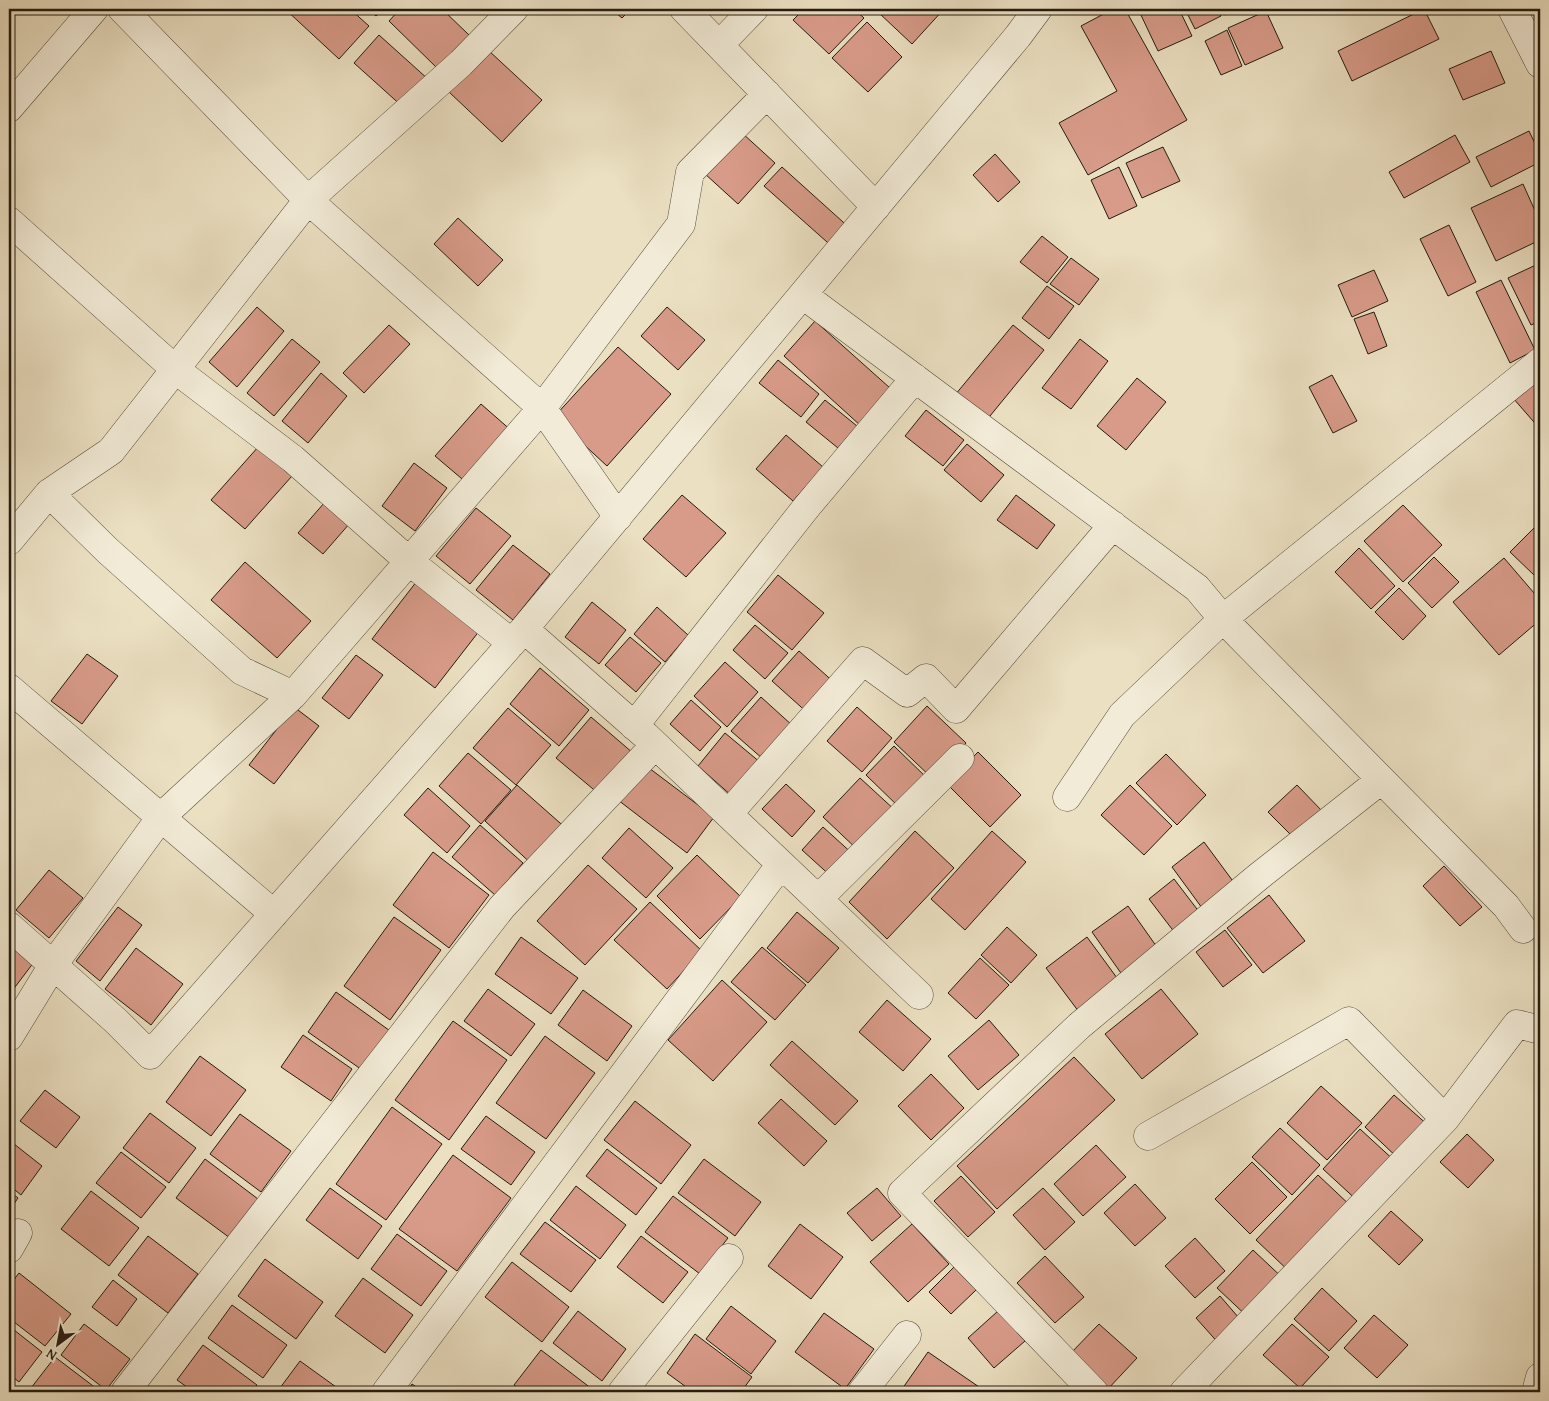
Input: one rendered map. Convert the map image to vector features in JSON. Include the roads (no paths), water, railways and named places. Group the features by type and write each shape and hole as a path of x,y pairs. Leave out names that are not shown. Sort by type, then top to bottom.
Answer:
{"street":[{"path":"9,108 94,9"},
{"path":"122,9 308,200 542,408 618,517"},
{"path":"9,541 49,493 111,451 308,200 461,63 514,9"},
{"path":"684,9 876,207"},
{"path":"719,45 754,9"},
{"path":"9,926 150,1055 518,636 1018,36 1038,9"},
{"path":"1512,9 1540,64"},
{"path":"9,1037 53,965 161,817 294,695 542,408 681,224 690,172 767,94"},
{"path":"9,221 176,370 293,459 410,562 518,636 634,726 919,995"},
{"path":"803,295 1197,588 1223,618 1506,906 1523,929"},
{"path":"1067,797 1122,714 1223,618 1540,362"},
{"path":"634,726 805,509 916,378"},
{"path":"49,493 107,550 242,671 294,695"},
{"path":"728,813 863,661 907,693 926,678 956,709 1113,525"},
{"path":"9,688 274,914"},
{"path":"126,1392 502,907 655,745"},
{"path":"818,899 960,758"},
{"path":"1094,1392 902,1193 1079,1026 1258,877 1381,780"},
{"path":"386,1392 781,864"},
{"path":"1148,1136 1348,1021 1445,1119"},
{"path":"1184,1392 1445,1119 1517,1024 1540,1030"},
{"path":"622,1392 729,1258"},
{"path":"862,1392 907,1335"},
{"path":"1536,1392 1540,1377"}]}
